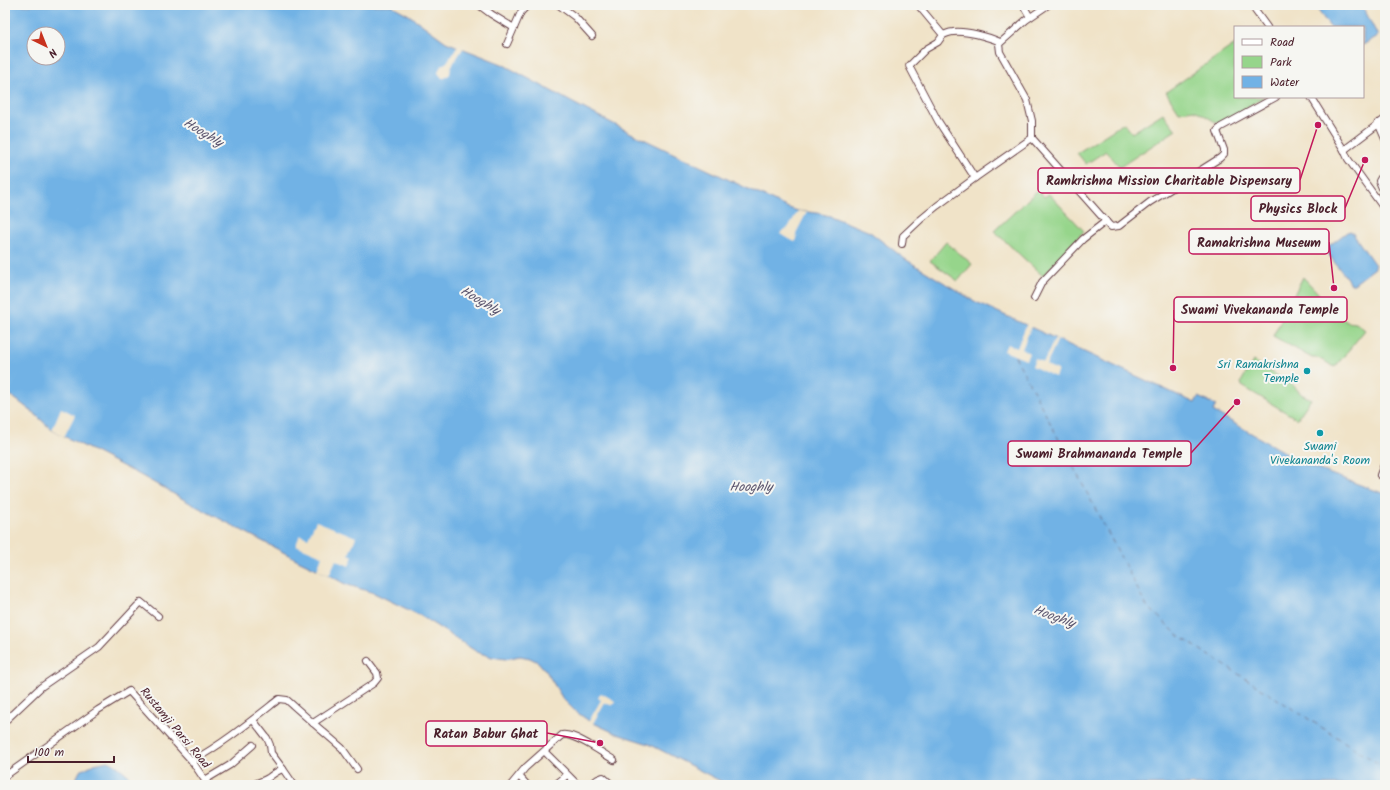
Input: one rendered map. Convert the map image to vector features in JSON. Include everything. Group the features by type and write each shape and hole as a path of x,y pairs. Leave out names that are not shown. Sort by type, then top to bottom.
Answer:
{"street":[{"path":"479,5 514,28"},
{"path":"507,44 521,12 528,5"},
{"path":"559,5 575,17 592,36"},
{"path":"918,5 943,35"},
{"path":"1023,5 1030,17"},
{"path":"1048,5 1030,17 1000,42 998,44 1000,52 1027,100 1032,120 1032,138 1111,227 1119,226 1150,202 1220,158 1224,154 1224,150 1217,131 1221,127 1274,98"},
{"path":"1251,5 1266,26"},
{"path":"975,178 938,121 909,66 926,49 938,42 943,35 953,32 987,36 1000,42"},
{"path":"1312,98 1348,159 1385,210"},
{"path":"1344,150 1385,119"},
{"path":"1378,124 1385,139"},
{"path":"902,244 903,236 937,206 1032,138"},
{"path":"1385,171 1379,181 1385,195"},
{"path":"1034,298 1042,282 1083,239 1106,221"},
{"path":"1380,475 1385,462"},
{"path":"5,721 41,687 99,647 141,602 158,616"},
{"path":"314,723 374,683 378,678 377,673 368,661"},
{"name":"Rustamji Parsi Road","path":"5,776 129,690 192,762 206,783"},
{"path":"192,762 211,751 279,699 287,700 342,748 357,769"},
{"path":"252,720 267,738 271,753 294,785"},
{"path":"511,785 525,768 562,735 567,735 614,760"},
{"path":"206,783 253,745"},
{"path":"544,752 578,785"},
{"path":"253,785 283,769"},
{"path":"555,785 568,775"},
{"path":"519,776 527,785"},
{"path":"590,785 603,777 612,785"}],"green space":[{"path":"1234,45 1234,98 1263,98 1237,116 1219,124 1195,110 1179,112 1166,92"},
{"path":"1163,113 1176,130 1120,167 1106,151 1086,164 1077,153 1124,123 1132,133"},
{"path":"1038,190 1044,197 1049,194 1084,231 1043,276 994,231"},
{"path":"946,242 972,264 958,281 930,261"},
{"path":"1303,277 1317,292 1327,307 1347,322 1356,323 1365,330 1335,367 1318,358 1312,358 1273,336"},
{"path":"1253,361 1293,385 1301,394 1311,399 1297,419 1242,386 1241,382"}],"water":[{"name":"Hooghly","path":"5,5 391,5 409,15 446,42 502,64 633,134 786,207 798,211 830,216 870,232 905,259 976,302 1195,403 1198,397 1216,405 1213,411 1306,465 1385,494 1385,785 728,785 649,744 617,734 589,721 575,711 563,699 546,671 538,662 530,658 520,656 505,659 492,657 477,652 421,616 374,593 345,584 52,430 35,414 5,391"},
{"path":"1324,5 1362,5 1378,36 1364,44 1364,26 1329,26 1317,9"},
{"path":"1351,231 1375,265 1375,268 1354,284 1351,284 1326,251 1326,248 1347,232"},
{"path":"108,761 120,768 137,785 75,785 75,781 80,771 94,764"}],"pier":[{"path":"458,45 464,47 451,67 450,74 445,78 442,78 438,73 439,69 447,62"},
{"path":"798,211 807,212 796,233 797,239 795,242 780,234 783,230 788,228"},
{"path":"1027,323 1032,325 1022,349 1029,353 1026,360 1004,351 1007,344 1017,348"},
{"path":"1055,338 1058,339 1046,365 1058,370 1055,377 1032,366 1035,359 1044,362"},
{"path":"61,408 75,415 64,437 52,430"},
{"path":"316,521 356,537 349,554 353,556 349,566 336,560 329,575 317,570 322,556 296,545 300,535 308,538"},
{"path":"601,693 615,701 612,706 605,702 592,725 588,723 601,700 598,698"}],"ferry route":[{"path":"1015,356 1146,605 1179,636 1385,768"}],"place":[{"name":"Ramkrishna Mission Charitable Dispensary","path":"1318,125"},
{"name":"Physics Block","path":"1365,160"},
{"name":"Ramakrishna Museum","path":"1334,288"},
{"name":"Swami Vivekananda Temple","path":"1173,368"},
{"name":"Sri Ramakrishna Temple","path":"1307,371"},
{"name":"Swami Brahmananda Temple","path":"1237,402"},
{"name":"Swami Vivekananda's Room","path":"1320,433"},
{"name":"Ratan Babur Ghat","path":"600,743"}]}
